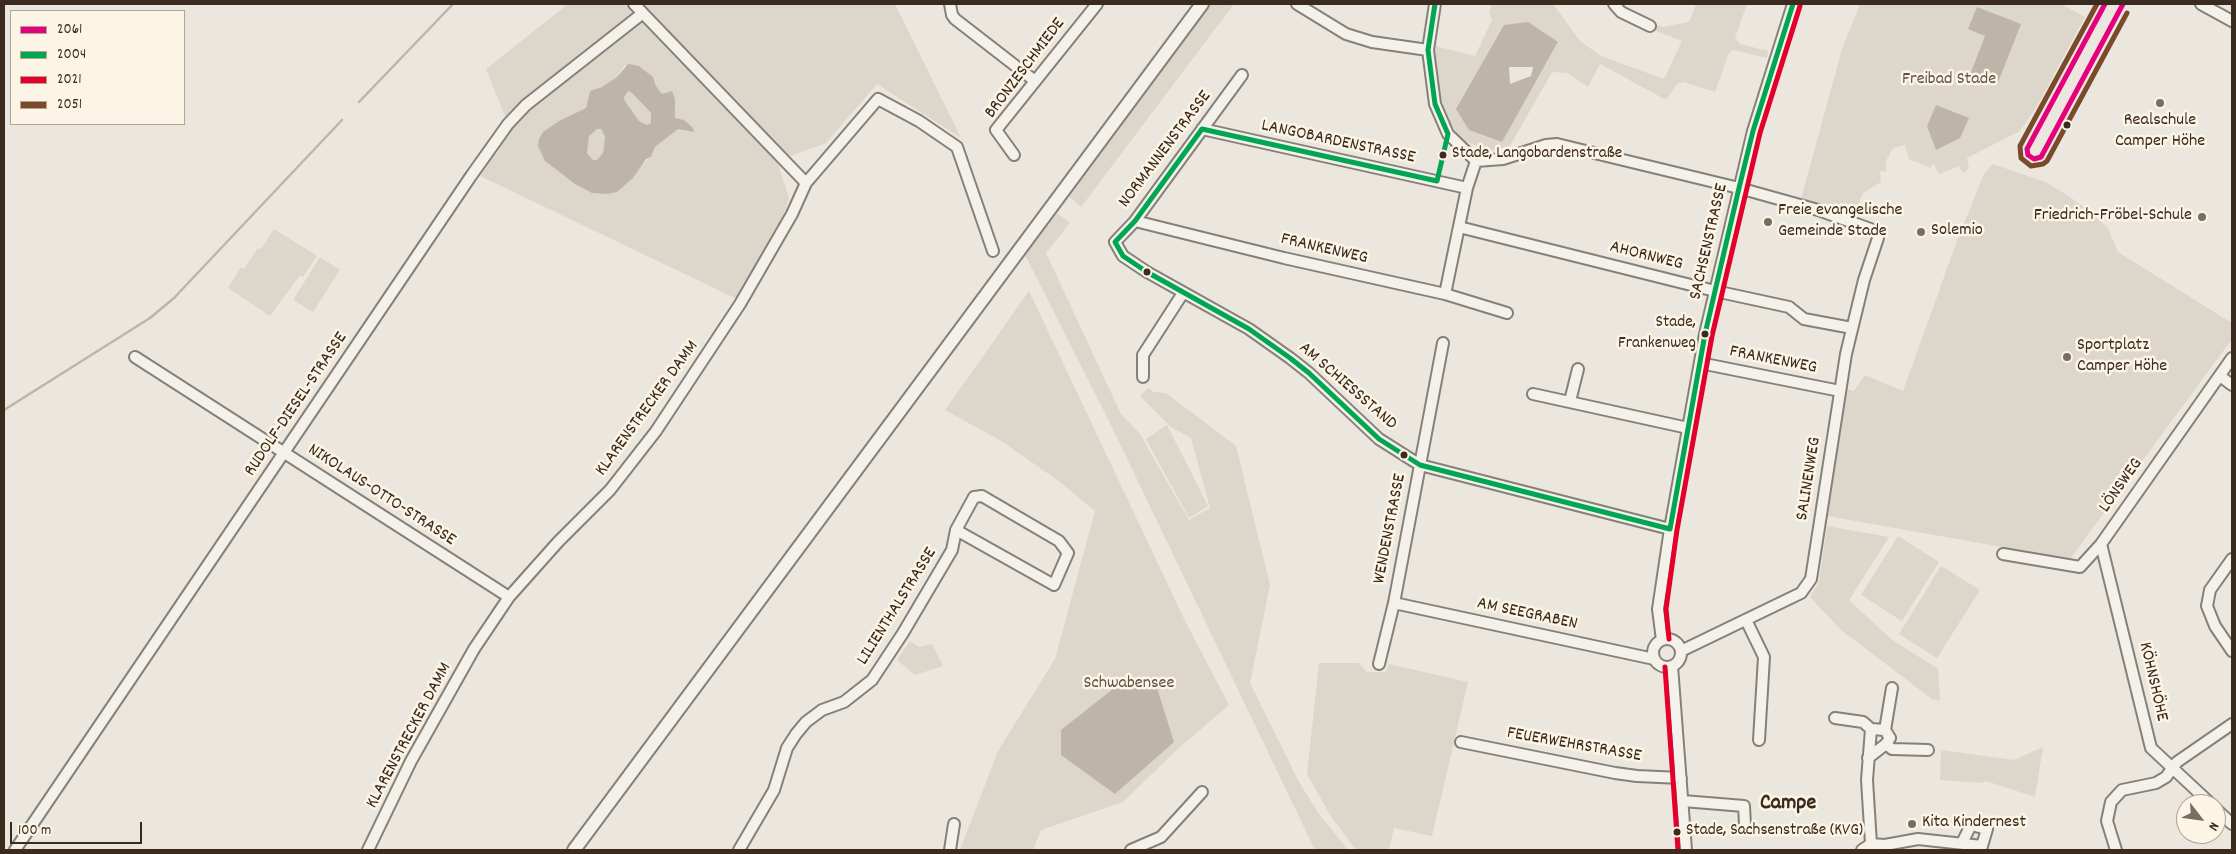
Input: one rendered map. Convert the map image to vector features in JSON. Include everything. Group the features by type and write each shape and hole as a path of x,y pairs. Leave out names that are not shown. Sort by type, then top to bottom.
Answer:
{"main road":[{"path":"574,850 1202,4"}],"street":[{"path":"634,4 806,183"},
{"path":"950,4 952,15 1035,81"},
{"name":"BRONZESCHMIEDE","path":"1014,155 996,130 1097,4"},
{"path":"1297,4 1346,34 1372,42 1428,50"},
{"path":"1435,4 1428,50 1434,104 1448,134 1476,160 1503,159 1546,145 1557,144 1739,188"},
{"path":"1614,4 1621,12 1650,26"},
{"name":"SACHSENSTRASSE","path":"1662,640 1658,609 1670,529 1700,363 1753,130 1793,4"},
{"path":"2201,4 2232,22"},
{"name":"RUDOLF-DIESEL-STRASSE","path":"15,850 470,176 516,114 643,13"},
{"name":"NORMANNENSTRASSE","path":"1115,242 1134,220 1242,75"},
{"name":"KLARENSTRECKER DAMM","path":"368,850 442,705 474,649 509,597 558,542 610,490 656,431 740,304 792,214 806,183 878,99 919,121 957,147 993,252"},
{"name":"LANGOBARDENSTRASSE","path":"1202,129 1467,188"},
{"path":"1445,294 1467,188 1476,160"},
{"name":"SALINENWEG","path":"1681,651 1801,593 1812,579 1840,391 1852,328 1864,280 1878,238 1876,231 1868,227 1818,210 1739,188"},
{"name":"FRANKENWEG","path":"1134,220 1284,258 1445,294 1506,313"},
{"name":"AHORNWEG","path":"1459,227 1715,291 1789,307 1804,319 1852,328"},
{"name":"AM SCHIESSSTAND","path":"1115,242 1123,256 1248,330 1290,358 1309,373 1379,439 1420,465 1670,529"},
{"path":"1143,378 1143,354 1183,293"},
{"name":"WENDENSTRASSE","path":"1379,664 1394,603 1443,343"},
{"name":"NIKOLAUS-OTTO-STRASSE","path":"135,357 509,597"},
{"name":"LÖNSWEG","path":"2003,554 2080,566 2101,544 2232,358"},
{"name":"FRANKENWEG","path":"1700,363 1840,391"},
{"path":"1570,401 1578,370"},
{"path":"2220,376 2232,385"},
{"path":"1533,394 1688,428"},
{"name":"LILIENTHALSTRASSE","path":"739,850 774,790 787,748 796,734 806,722 822,710 844,702 872,680 903,633 952,550 956,530 974,497 982,496 1059,541 1068,552 1054,586 956,530"},
{"name":"KÖHNSHÖHE","path":"2101,544 2151,748 2200,794"},
{"path":"2232,559 2210,590 2207,606 2215,626 2232,651"},
{"name":"AM SEEGRABEN","path":"1394,603 1654,658"},
{"path":"1746,620 1764,657 1759,740"},
{"path":"1662,640 1674,641 1681,651 1679,660 1672,666 1660,665 1654,658 1655,646 1662,640"},
{"path":"1672,666 1686,850"},
{"path":"1868,758 1886,744 1890,738 1885,730 1892,688"},
{"path":"1835,718 1863,722 1871,729 1885,730"},
{"path":"2116,850 2106,821 2111,802 2122,790 2156,782 2166,777 2177,762 2232,724"},
{"path":"1871,729 1867,780 1866,847 1928,838 1962,843"},
{"name":"FEUERWEHRSTRASSE","path":"1461,742 1615,773 1681,778"},
{"path":"1886,744 1892,749 1928,750"},
{"path":"1131,850 1161,837 1202,792"},
{"path":"1683,800 1744,806 1745,825"},
{"path":"950,850 954,824"}],"green space":[{"path":"568,4 895,4 961,138 877,84 826,143 777,161 789,198 777,233 739,300 480,176 511,131 486,69","holes":["624,66 639,66 653,77 656,86 662,94 675,99 675,118 694,132 678,128 655,147 651,157 641,165 628,183 566,177 553,168 556,124 586,108 590,91 602,87 617,77"]},
{"path":"1211,4 1234,4 1081,207 1069,196"},
{"path":"1492,4 1553,4 1580,41 1601,56 1664,79 1682,41 1651,29 1653,24 1663,27 1689,22 1696,4 1747,4 1735,38 1740,44 1768,51 1767,58 1733,50 1729,53 1715,92 1683,82 1677,84 1666,100 1600,64 1588,87 1567,73 1552,72 1510,146 1490,151 1465,141 1456,132 1448,118 1440,96 1435,46 1475,56 1492,20 1489,13","holes":["1504,25 1558,43 1502,141"]},
{"name":"Freibad Stade","path":"1860,4 2061,4 2085,17 2037,106 2020,131 1967,158 1969,169 1963,173 1959,166 1939,174 1933,163 1931,168 1909,159 1905,145 1893,148 1886,161 1886,172 1880,171 1881,182 1863,193 1854,215 1801,199 1842,49"},
{"path":"628,91 651,113 651,123 647,125 639,121 625,101 624,97"},
{"path":"597,129 601,129 605,137 603,153 598,160 593,160 587,153 589,135"},
{"name":"Sportplatz Camper Höhe","path":"1993,164 2045,182 2067,195 2091,212 2108,228 2118,252 2232,323 2232,339 2070,559 1827,516 1846,389 1854,391 1865,375 1903,391 1958,238 1984,174"},
{"path":"1057,213 1070,223 1046,253 1121,414 1140,434 1189,520 1210,508 1191,438 1171,427 1140,396 1148,388 1154,392 1166,393 1236,446 1270,585 1250,683 1299,782 1319,814 1348,850 1315,850 1109,421 1025,255"},
{"path":"274,229 317,256 303,277 300,275 270,316 228,288 241,267 244,269 258,248 261,249"},
{"path":"320,257 340,270 313,312 293,300"},
{"name":"Schwabensee","path":"1029,291 1186,623 1229,705 1180,747 1123,802 1041,830 1033,850 960,850 998,751 1055,659 1095,511 1060,482 1003,442 945,410"},
{"path":"1167,425 1208,506 1189,518 1146,439"},
{"path":"1827,526 1889,537 1849,600 1891,639 1938,669 1940,701 1932,699 1841,630 1810,597 1819,582"},
{"path":"1898,536 1939,562 1902,621 1861,595"},
{"path":"1941,566 1980,590 1937,658 1899,634"},
{"path":"910,641 919,647 932,644 943,666 915,675 897,660"},
{"path":"1319,663 1359,663 1367,672 1386,672 1389,664 1468,682 1432,836 1394,828 1389,850 1356,850 1330,815 1307,774"},
{"path":"2043,747 2035,797 1986,781 1981,783 1940,780 1941,750 2014,760"}],"shaded area":[{"path":"1977,7 2021,24 1997,85 1970,75 1985,36 1968,29"},
{"path":"1528,22 1558,42 1502,142 1469,130 1456,109 1504,25","holes":["1509,67 1533,67 1531,76 1510,84"]},
{"path":"628,64 639,66 653,77 656,86 662,94 672,91 675,99 675,118 684,120 693,128 694,132 678,129 655,147 651,157 646,159 633,178 617,192 607,194 592,193 575,184 545,161 538,146 539,139 543,132 559,121 586,108 590,91 602,87 617,77","holes":["628,91 651,113 651,123 647,125 639,121 625,101 624,97","597,129 601,129 605,137 603,153 597,160 593,160 587,153 589,136"]},
{"path":"1936,105 1969,118 1960,138 1936,150 1927,126"},
{"name":"Schwabensee","path":"1128,677 1157,688 1174,742 1115,794 1061,755 1061,730"}],"waterway":[{"path":"359,102 453,4"},
{"path":"4,410 150,318 174,298 342,120"}],"transit line":[{"name":"2004","path":"1435,4 1428,50 1435,104 1448,134 1437,181 1202,129 1135,221 1115,242 1123,256 1147,272 1249,329 1290,358 1309,373 1379,439 1420,465 1670,529 1705,334 1739,188 1753,131 1793,4"},
{"name":"2051","path":"2097,4 2020,146 2021,158 2031,166 2043,164 2047,161 2127,13"},
{"name":"2061","path":"2105,4 2027,149 2028,155 2034,159 2041,157 2123,4"},
{"name":"2021","path":"1669,639 1666,609 1677,530 1712,336 1760,133 1800,6"},
{"name":"2021","path":"1665,667 1678,850"}],"place":[{"name":"Realschule Camper Höhe","path":"2160,103"},
{"name":"Stade, Langobardenstraße","path":"1443,155"},
{"name":"Friedrich-Fröbel-Schule","path":"2202,217"},
{"name":"Freie evangelische Gemeinde Stade","path":"1768,222"},
{"name":"Solemio","path":"1921,232"},
{"name":"Stade, Frankenweg","path":"1705,334"},
{"name":"Sportplatz Camper Höhe","path":"2067,357"},
{"name":"Kita Kindernest","path":"1912,824"},
{"name":"Stade, Sachsenstraße (KVG)","path":"1677,832"}],"district":[{"name":"Campe","path":"1788,805"}]}
